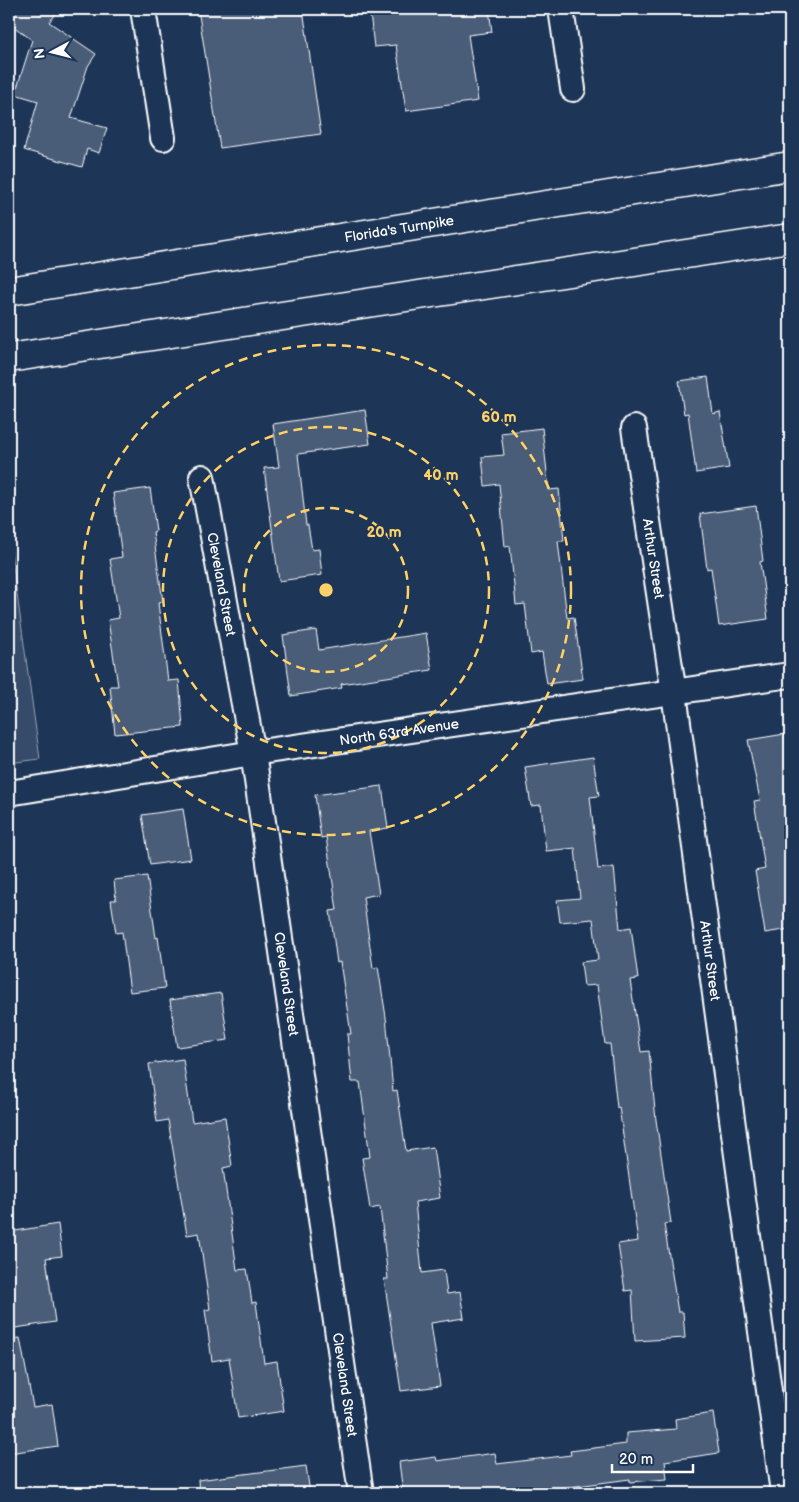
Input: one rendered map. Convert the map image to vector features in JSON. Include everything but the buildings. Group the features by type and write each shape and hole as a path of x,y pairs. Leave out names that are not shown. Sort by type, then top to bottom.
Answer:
{"highway":[{"name":"Florida's Turnpike","path":"9,291 790,166"},
{"path":"9,358 790,238"}],"street":[{"path":"143,9 163,138"},
{"path":"561,9 573,88"},
{"name":"Arthur Street","path":"634,428 674,693 783,1493"},
{"name":"Cleveland Street","path":"202,477 253,753 361,1493"},
{"name":"North 63rd Avenue","path":"9,793 253,753 790,675"}],"shaded area":[{"path":"9,537 40,759 9,763"}]}
